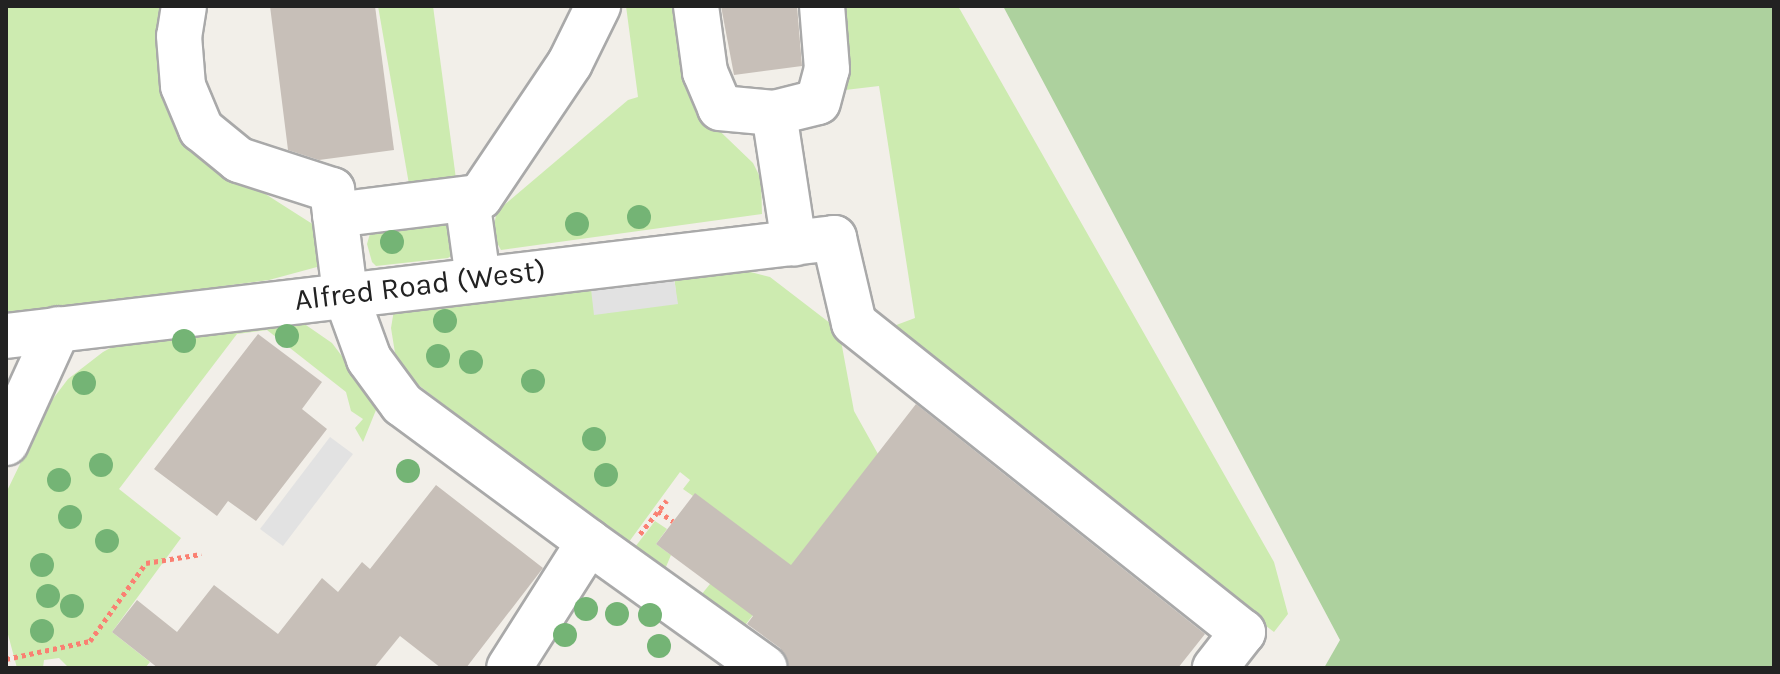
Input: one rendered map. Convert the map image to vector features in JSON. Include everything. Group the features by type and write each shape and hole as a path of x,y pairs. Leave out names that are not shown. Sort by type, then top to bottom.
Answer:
{"lane":[{"path":"184,6 179,36 183,86 201,129 239,160 332,190 345,293 369,359 402,404 765,668"},
{"path":"335,215 480,197 570,63 598,6"},
{"path":"696,6 705,72 720,108 774,113 818,102 827,69 822,6"},
{"path":"774,113 814,240 854,323 1243,632 1215,668"},
{"path":"467,199 478,278"},
{"name":"Alfred Road (West)","path":"6,336 345,293 814,240"},
{"path":"6,443 58,329"},
{"path":"509,668 589,542"}],"path":[{"path":"658,511 673,521"},
{"path":"6,659 90,641 146,563 201,554"}],"green space":[{"path":"6,6 172,6 165,52 256,188 325,232 327,258 317,267 269,280 6,315"},
{"path":"378,6 433,6 456,179 410,190"},
{"path":"626,6 683,6 702,114 753,163 761,179 762,214 501,250 492,234 497,211 628,100 638,97"},
{"path":"834,6 958,6 1274,562 1288,614 1274,632 896,340 891,327 915,318 879,86 845,90"},
{"path":"1003,6 1774,6 1774,668 1324,668 1340,640"},
{"path":"446,217 459,226 454,254 448,258 376,266 372,262 367,244 371,230"},
{"path":"716,263 770,277 839,330 854,411 878,454 739,633 697,600 710,584 769,549 683,489 690,480 680,472 626,546 412,380 395,353 391,328 394,310 587,274 677,304 673,264"},
{"path":"290,314 332,343 372,396 376,410 363,442 355,428 363,419 351,411 346,392 267,330 237,334 119,489 181,538 112,632 150,662 145,668 69,668 59,658 44,660 43,668 17,668 6,627 6,493 49,404 68,379 103,352 145,329"},
{"path":"655,521 667,529 656,544 671,555 663,574 632,551"}],"shaded area":[{"path":"674,278 678,304 594,315 591,289"},
{"path":"330,437 353,454 283,546 260,529"}],"building":[{"path":"270,6 375,6 394,150 319,160 288,150"},
{"path":"721,6 797,6 802,66 734,75"},
{"path":"258,334 322,382 302,409 327,429 256,521 228,501 217,516 154,469"},
{"path":"916,404 1205,634 1178,668 790,668 780,648 747,624 753,616 656,544 695,493 791,565"},
{"path":"436,485 543,568 466,668 441,668 400,636 374,668 158,668 112,632 137,600 177,632 214,585 278,634 322,578 338,592 362,562 370,569"}]}
